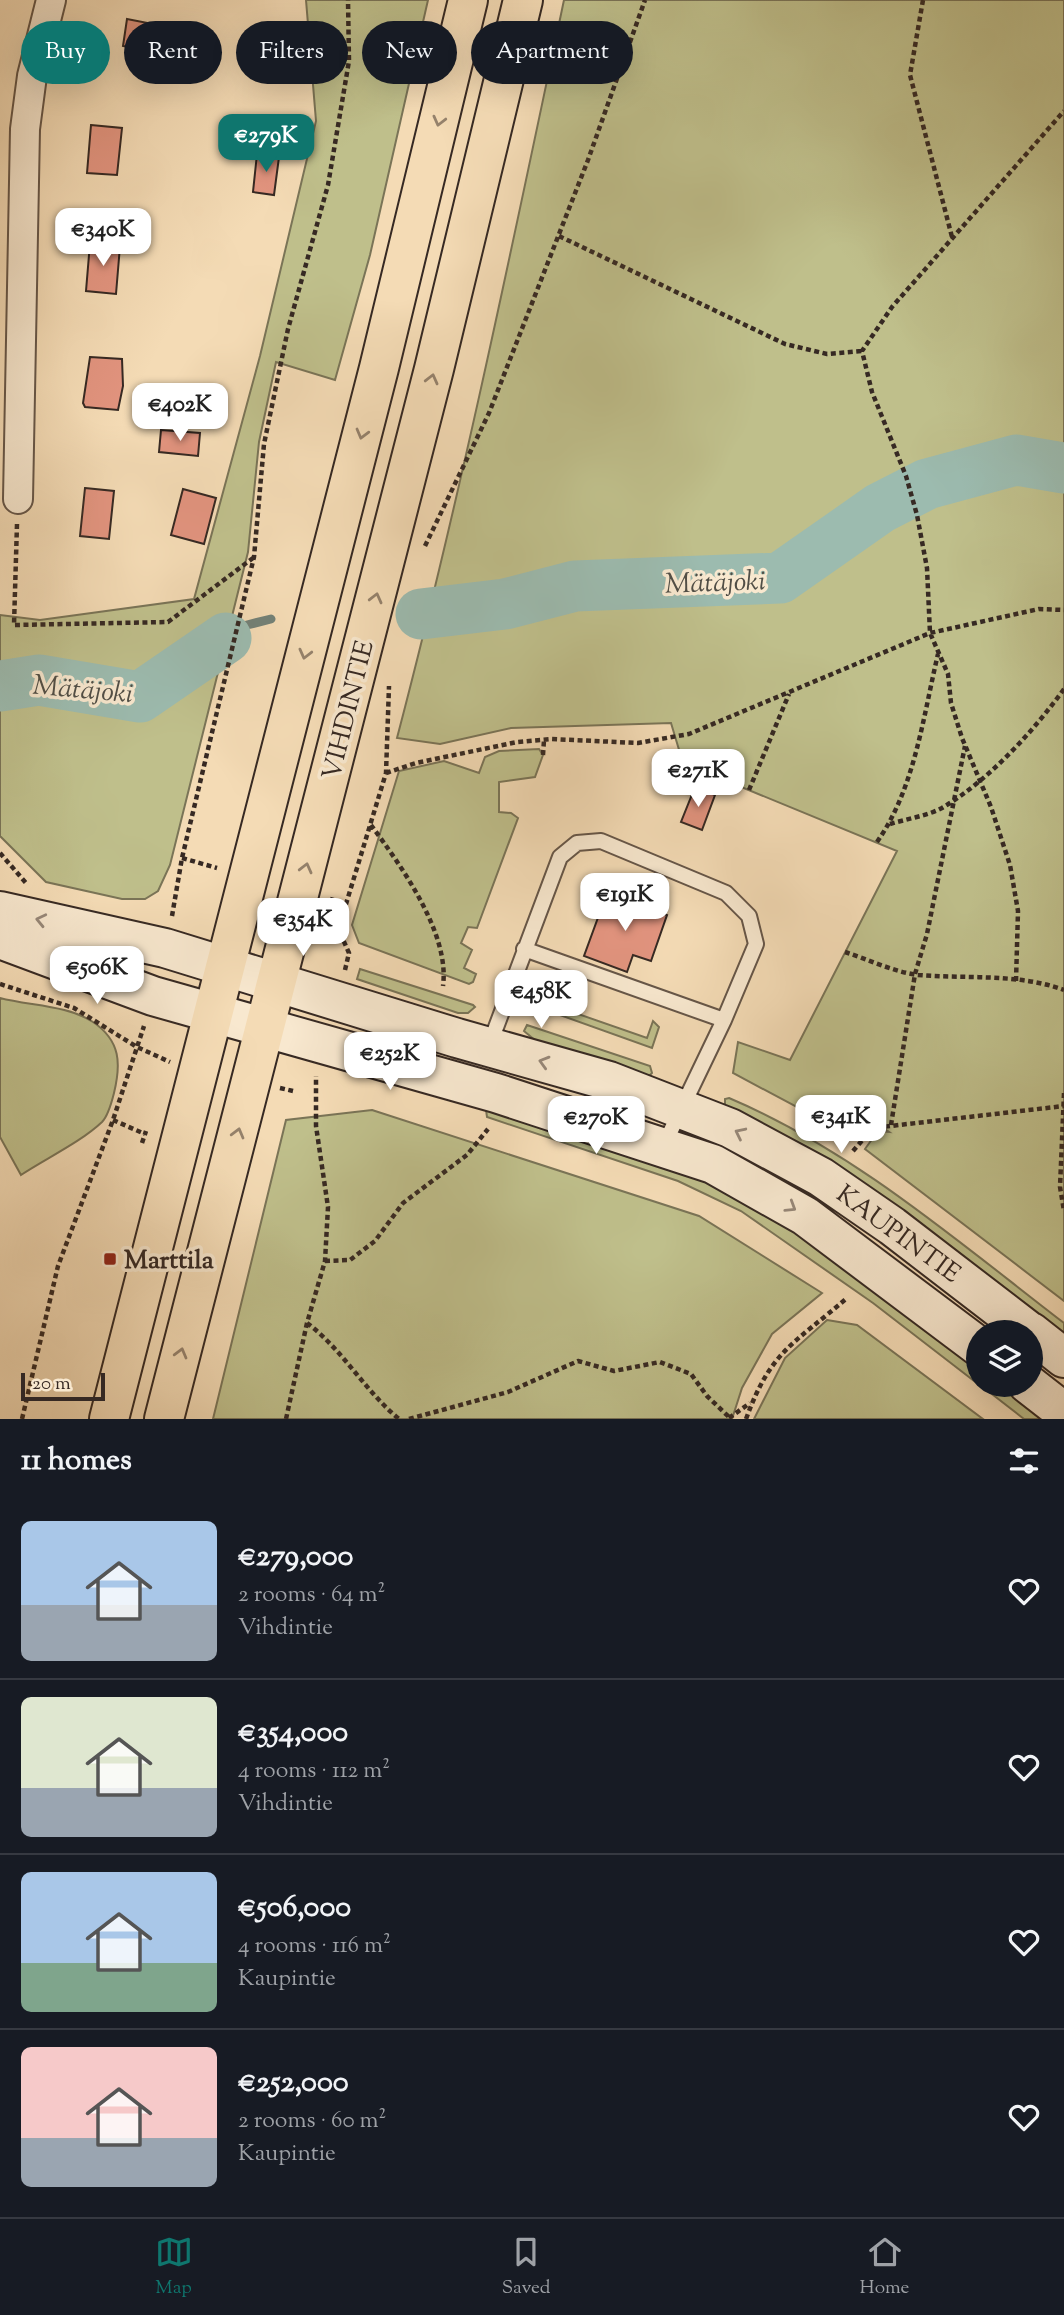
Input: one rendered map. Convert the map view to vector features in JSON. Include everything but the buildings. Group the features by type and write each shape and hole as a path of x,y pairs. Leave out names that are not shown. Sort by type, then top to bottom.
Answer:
{"main road":[{"name":"VIHDINTIE","path":"109,1419 379,368 468,0"},
{"name":"VIHDINTIE","path":"164,1419 434,369 523,0"},
{"name":"KAUPINTIE","path":"0,911 165,947 609,1081 681,1108 763,1144 821,1177 892,1226 1014,1320"},
{"name":"KAUPINTIE","path":"0,939 153,996 266,1026 664,1146 723,1170 805,1216 966,1337"},
{"name":"KAUPINTIE","path":"1043,1342 1064,1358"},
{"path":"1043,1396 1064,1412"}],"street":[{"path":"18,499 11,346 25,129 32,76 51,0"}],"lane":[{"path":"489,1046 560,858 576,843 601,841 726,892 749,915 756,944 724,1020 664,1146"},
{"path":"524,949 724,1020"}],"path":[{"path":"172,915 254,557 264,444 288,329 328,185 349,61 348,0"},
{"path":"422,551 489,413 559,236 645,0"},
{"path":"923,0 910,75 952,238"},
{"path":"1016,981 1018,911 1010,865 951,703 948,674 930,633 927,568 917,515 906,475 872,392 862,351 892,307 1064,111"},
{"path":"559,236 785,344 827,354 862,351"},
{"path":"18,499 14,625 168,622 254,557"},
{"path":"386,773 416,763 517,742 663,740 688,734 930,633 1039,609 1064,610"},
{"path":"877,842 890,824 907,786 939,653"},
{"path":"349,953 341,934 344,914 386,773 392,676"},
{"path":"890,824 940,809 957,797 1021,741 1064,689"},
{"path":"750,790 789,694"},
{"path":"543,755 544,740"},
{"path":"891,1125 915,974 927,934 957,797 965,745"},
{"path":"370,824 402,868 423,904 446,968 443,986"},
{"path":"0,853 31,889"},
{"path":"845,952 915,974 1016,981 1064,990"},
{"path":"0,984 74,1008 137,1047 178,1065"},
{"path":"22,1419 58,1266 113,1120 137,1047"},
{"path":"286,1419 307,1323 325,1261 328,1207 316,1126 314,1081"},
{"path":"1064,1093 1060,1187 1064,1211"},
{"path":"853,1152 873,1128 1063,1106"},
{"path":"113,1120 145,1134"},
{"path":"325,1261 350,1260 375,1241 403,1203 467,1155 488,1129"},
{"path":"746,1419 775,1359 847,1298"},
{"path":"307,1323 328,1338 377,1401 399,1419"},
{"path":"409,1419 508,1392 579,1361 614,1371 660,1362 691,1374 707,1396 729,1418 752,1402"}],"green space":[{"path":"306,0 428,0 423,21 362,21 362,84 409,84 370,255 335,380 276,362 259,442 248,552 170,865 158,891 145,899 122,899 46,882 0,836 0,615 40,620 194,599 260,356 316,121 313,84 348,84 348,21 308,21"},
{"path":"564,0 1064,0 1064,1301 865,1149 878,1131 889,1132 870,1119 855,1138 733,1073 738,1042 790,1060 897,851 683,763 671,723 511,728 440,744 397,738 464,462 546,84 633,84 633,21 560,21"},
{"path":"539,749 543,755 535,777 499,782 499,812 511,813 518,818 477,928 468,927 461,943 472,950 464,968 476,974 473,982 469,984 359,943 352,925 399,771 444,761 479,773 485,757 499,751"},
{"path":"360,969 475,1007 468,1013 458,1013 357,979"},
{"path":"543,984 538,1000 647,1038 653,1021 659,1027 652,1048 532,1005 538,985"},
{"path":"0,998 83,1016 102,1029 117,1054 118,1072 113,1096 102,1122 21,1175 0,1137"},
{"path":"527,1025 650,1066 652,1073 648,1077 536,1041 524,1031"},
{"path":"729,1098 775,1120 862,1171 944,1230 1064,1323 1064,1336 725,1106 725,1099"},
{"path":"372,1110 699,1216 822,1293 772,1334 742,1388 732,1419 213,1419 286,1120"},
{"path":"486,1110 561,1125 750,1198 966,1354 966,1375 873,1303 741,1211 678,1181 487,1117"},
{"path":"827,1320 857,1325 983,1419 754,1419 785,1358"},
{"path":"996,1397 1024,1397 1040,1415 1038,1419 1024,1419"}],"waterway":[{"name":"Mätäjoki","path":"421,614 505,604 575,586 780,578 880,508 927,484 1016,460 1064,468"},
{"name":"Mätäjoki","path":"226,638 247,625 271,619"},
{"name":"Mätäjoki","path":"0,686 39,680 140,697 226,638"}],"place":[{"name":"Marttila","path":"110,1259"}]}
